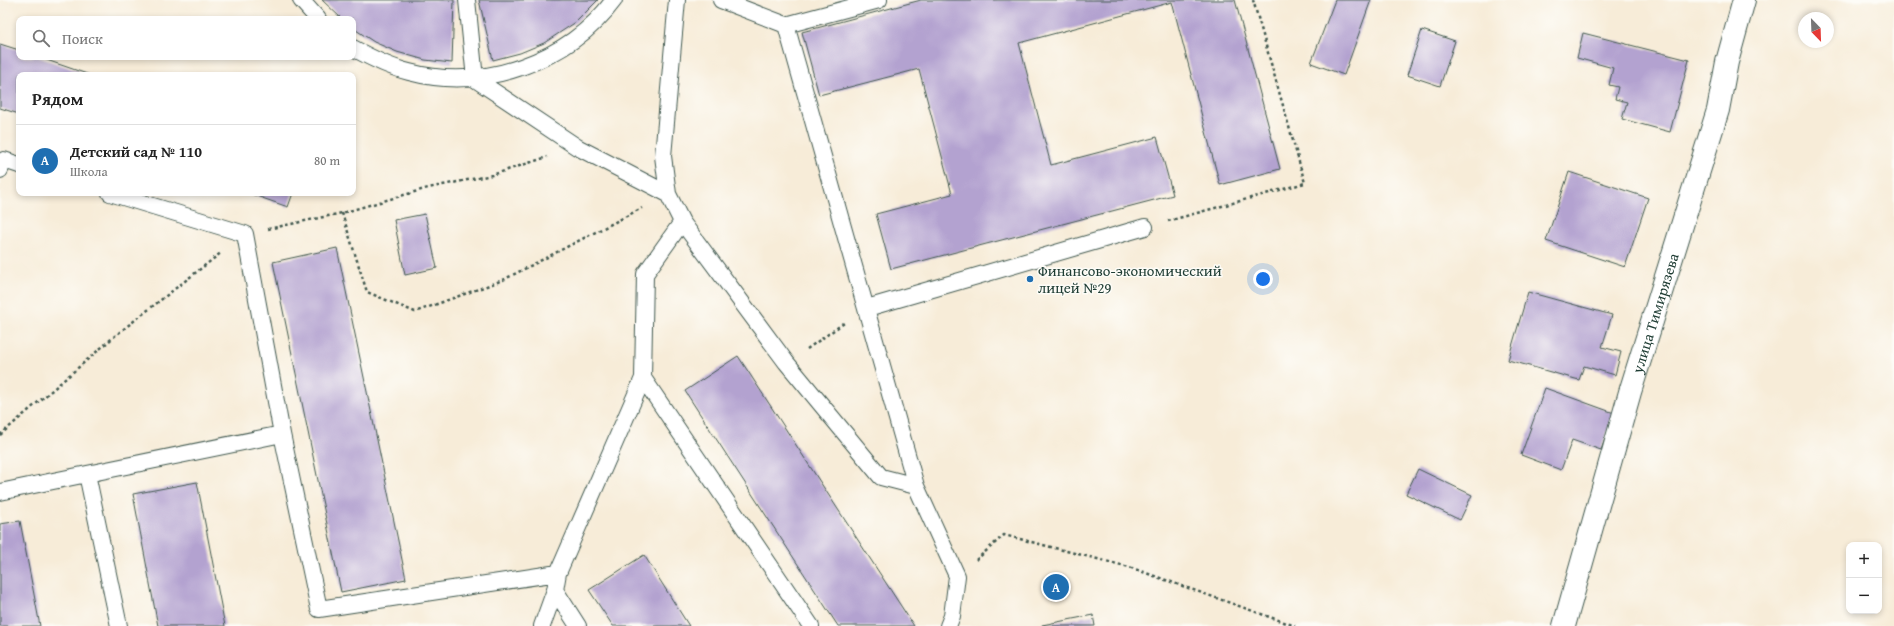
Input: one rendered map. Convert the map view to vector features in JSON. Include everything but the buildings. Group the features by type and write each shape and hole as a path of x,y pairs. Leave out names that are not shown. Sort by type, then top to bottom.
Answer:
{"street":[{"name":"улица Тимирязева","path":"1564,626 1630,392 1718,110 1727,62 1744,0"}],"lane":[{"path":"301,0 315,16"},
{"path":"467,0 475,79"},
{"path":"356,50 380,62 410,72 440,77 475,79 501,74 531,64 558,50 584,33 606,11 614,0"},
{"path":"677,0 663,156 668,194 682,222 786,362 881,477 916,486"},
{"path":"721,0 786,25 879,0"},
{"path":"786,25 916,486 957,576 952,616 948,626"},
{"path":"475,79 577,147 668,194"},
{"path":"0,170 4,160 16,164"},
{"path":"120,196 245,234 282,434 319,609 558,573"},
{"path":"542,626 555,590 558,573 643,378 645,274 682,222"},
{"path":"867,308 1145,227"},
{"path":"643,378 811,626"},
{"path":"0,492 282,434"},
{"path":"87,474 119,626"},
{"path":"555,590 578,626"}],"path":[{"path":"1145,227 1305,183 1253,0"},
{"path":"0,435 116,334 245,234 342,213 428,188 492,175 577,147"},
{"path":"342,213 367,292 415,312 503,280 668,194"},
{"path":"786,362 867,308"},
{"path":"957,576 1004,535 1129,567 1295,626"}],"place":[{"name":"Финансово-экономический лицей №29","path":"1030,279"},
{"name":"Детский сад № 110","path":"1056,587"}]}
